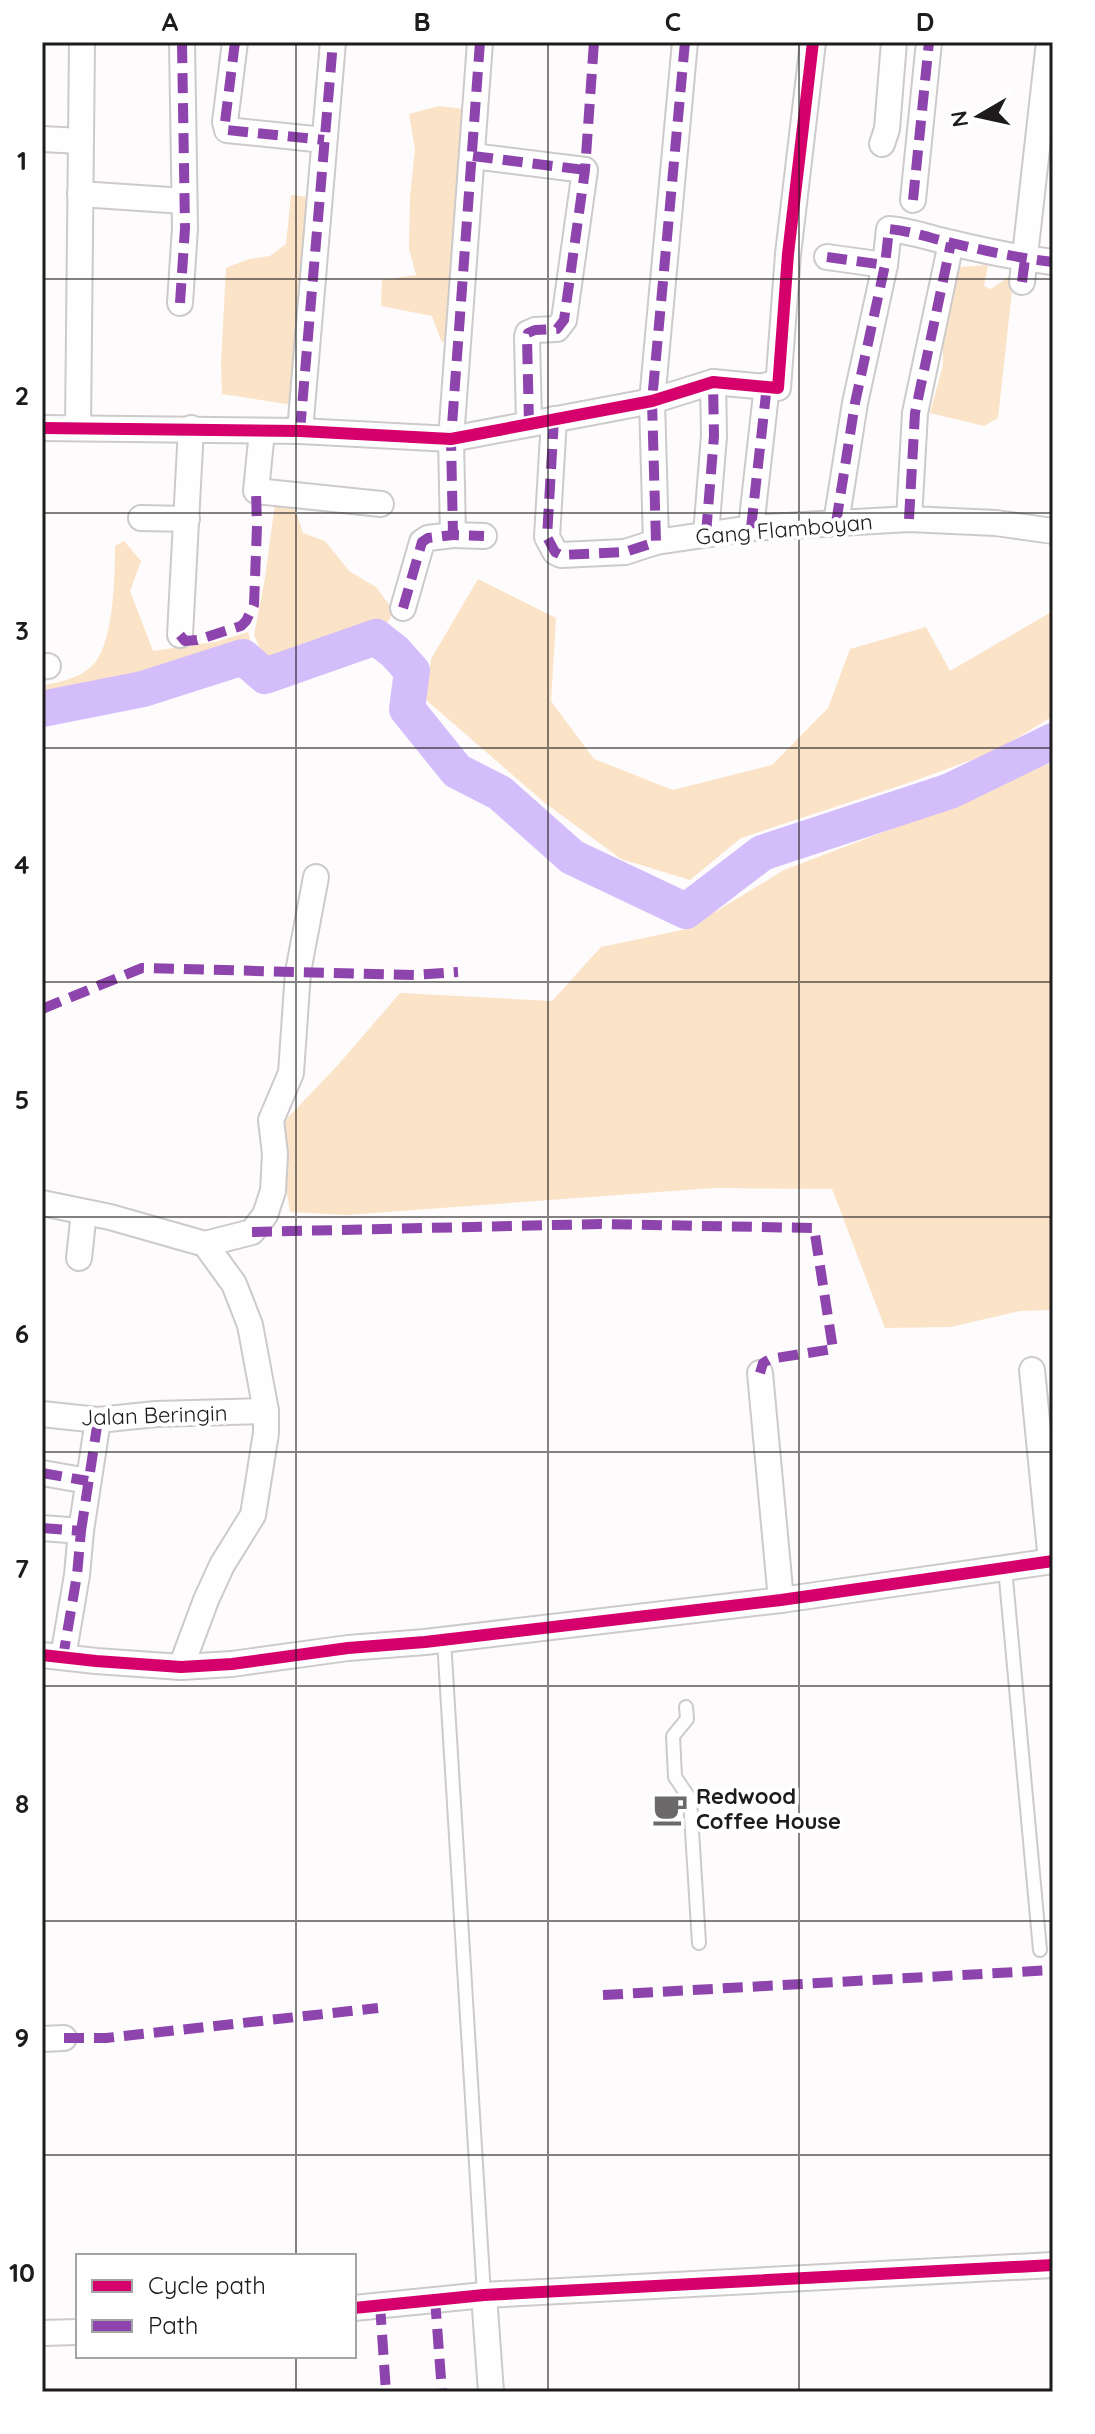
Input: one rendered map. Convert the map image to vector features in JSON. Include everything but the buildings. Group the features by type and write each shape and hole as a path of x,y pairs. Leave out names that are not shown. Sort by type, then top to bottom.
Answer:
{"street":[{"path":"78,428 82,42"},
{"path":"180,303 185,228 182,42"},
{"path":"235,42 225,122 228,132 324,140"},
{"path":"300,431 333,42"},
{"path":"453,535 451,439 480,42"},
{"path":"656,542 652,401 685,42"},
{"path":"42,428 191,428 451,439 652,401 713,382 778,388 788,254 813,42"},
{"path":"882,144 887,129 894,42"},
{"path":"913,200 929,42"},
{"path":"1024,270 1047,123 1049,42"},
{"path":"42,139 81,141"},
{"path":"473,156 585,170 564,320 557,329 535,330 527,337 529,424"},
{"path":"80,194 184,201"},
{"path":"836,523 855,403 885,265 889,229 911,231 951,243 1024,270 1053,262"},
{"path":"909,519 915,413 951,243"},
{"path":"827,257 885,265"},
{"path":"706,534 713,451 713,382"},
{"path":"751,528 767,385"},
{"name":"Gang Flamboyan","path":"554,419 547,537 555,552 561,555 625,552 656,542 751,528 909,519 996,523 1053,531"},
{"path":"180,635 191,428"},
{"path":"262,431 256,491 381,504"},
{"path":"141,518 187,519"},
{"path":"403,608 422,542 428,538 453,535 484,536"},
{"path":"42,1203 205,1244 252,1232 265,1215 273,1191 275,1154 271,1120 291,1073 298,972 316,877"},
{"path":"79,1258 84,1212"},
{"path":"181,1667 222,1565 253,1515 266,1433 266,1411 250,1325 234,1284 205,1244"},
{"path":"98,1420 77,1575 52,1656 181,1667 679,1617 1052,1561 1032,1370"},
{"path":"760,1373 781,1600"},
{"name":"Jalan Beringin","path":"42,1414 98,1420 156,1414 266,1411"},
{"path":"42,1473 88,1481"},
{"path":"42,1528 81,1531"},
{"path":"356,2308 483,2285 1053,2265"},
{"path":"483,2285 491,2392"},
{"path":"42,2333 76,2332"}],"lane":[{"path":"1005,1568 1040,1950"},
{"path":"444,1640 483,2285"},
{"path":"686,1707 687,1719 673,1736 675,1777 690,1799 699,1943"}],"shaded area":[{"path":"439,106 463,109 452,331 442,343 432,316 381,306 382,280 416,275 409,249 415,149 409,114"},
{"path":"291,195 316,198 293,405 222,394 226,268 249,259 270,256 286,244"},
{"path":"988,265 984,286 991,289 1014,273 998,418 984,426 930,413 943,365 943,324 959,267"},
{"path":"275,504 294,506 303,533 325,541 349,571 376,587 394,611 387,623 349,634 316,649 266,663 254,635"},
{"path":"124,541 141,561 130,591 153,651 215,642 248,632 252,647 147,679 42,700 42,686 79,675 98,659 112,611 115,546"},
{"path":"478,579 556,618 551,701 594,759 673,790 772,765 828,708 850,649 926,627 950,671 1053,611 1053,716 996,751 741,838 690,880 621,859 545,803 425,699 431,659"},
{"path":"1053,762 1053,1310 1020,1311 950,1327 885,1328 832,1189 714,1188 346,1215 290,1212 277,1129 400,993 552,1001 601,947 687,929 784,870 915,820"}],"waterway":[{"path":"42,709 143,689 243,657 265,676 376,637 412,671 407,709 457,771 500,793 572,857 686,911 762,853 950,791 1053,741"}],"marked path":[{"path":"180,303 185,228 182,42"},
{"path":"235,42 225,122 227,130 324,140"},
{"path":"300,431 333,42"},
{"path":"480,42 451,439 453,535 484,536"},
{"path":"529,424 528,333 557,329 564,320 585,170 594,42"},
{"path":"554,419 547,537 555,552 561,555 625,552 656,542 652,401 685,42"},
{"path":"913,200 929,42"},
{"path":"473,156 585,170"},
{"path":"836,523 855,403 885,265 889,229 1053,262"},
{"path":"909,519 915,413 951,243"},
{"path":"827,257 885,265"},
{"path":"1022,282 1025,259"},
{"path":"706,534 714,436 713,382"},
{"path":"751,528 767,385"},
{"path":"180,635 185,641 197,640 241,626 246,621 254,605 256,491"},
{"path":"403,608 422,542 428,538 453,535"},
{"path":"42,1009 142,968 414,975 458,972"},
{"path":"252,1232 600,1224 814,1228 833,1349 770,1359 763,1363 760,1373"},
{"path":"81,1531 98,1420"},
{"path":"42,1473 88,1481"},
{"path":"42,1528 81,1531 63,1657"},
{"path":"603,1995 1053,1970"},
{"path":"64,2038 106,2038 378,2008"},
{"path":"435,2299 442,2392"},
{"path":"380,2305 386,2392"}],"cycle path":[{"path":"42,428 300,431 451,439 652,401 713,382 778,388 788,254 813,42"},
{"path":"42,1655 181,1667 232,1664 348,1648 425,1642 781,1600 1053,1561"},
{"path":"356,2308 484,2295 1053,2265"}],"place":[{"name":"Redwood Coffee House","path":"670,1809"}]}
